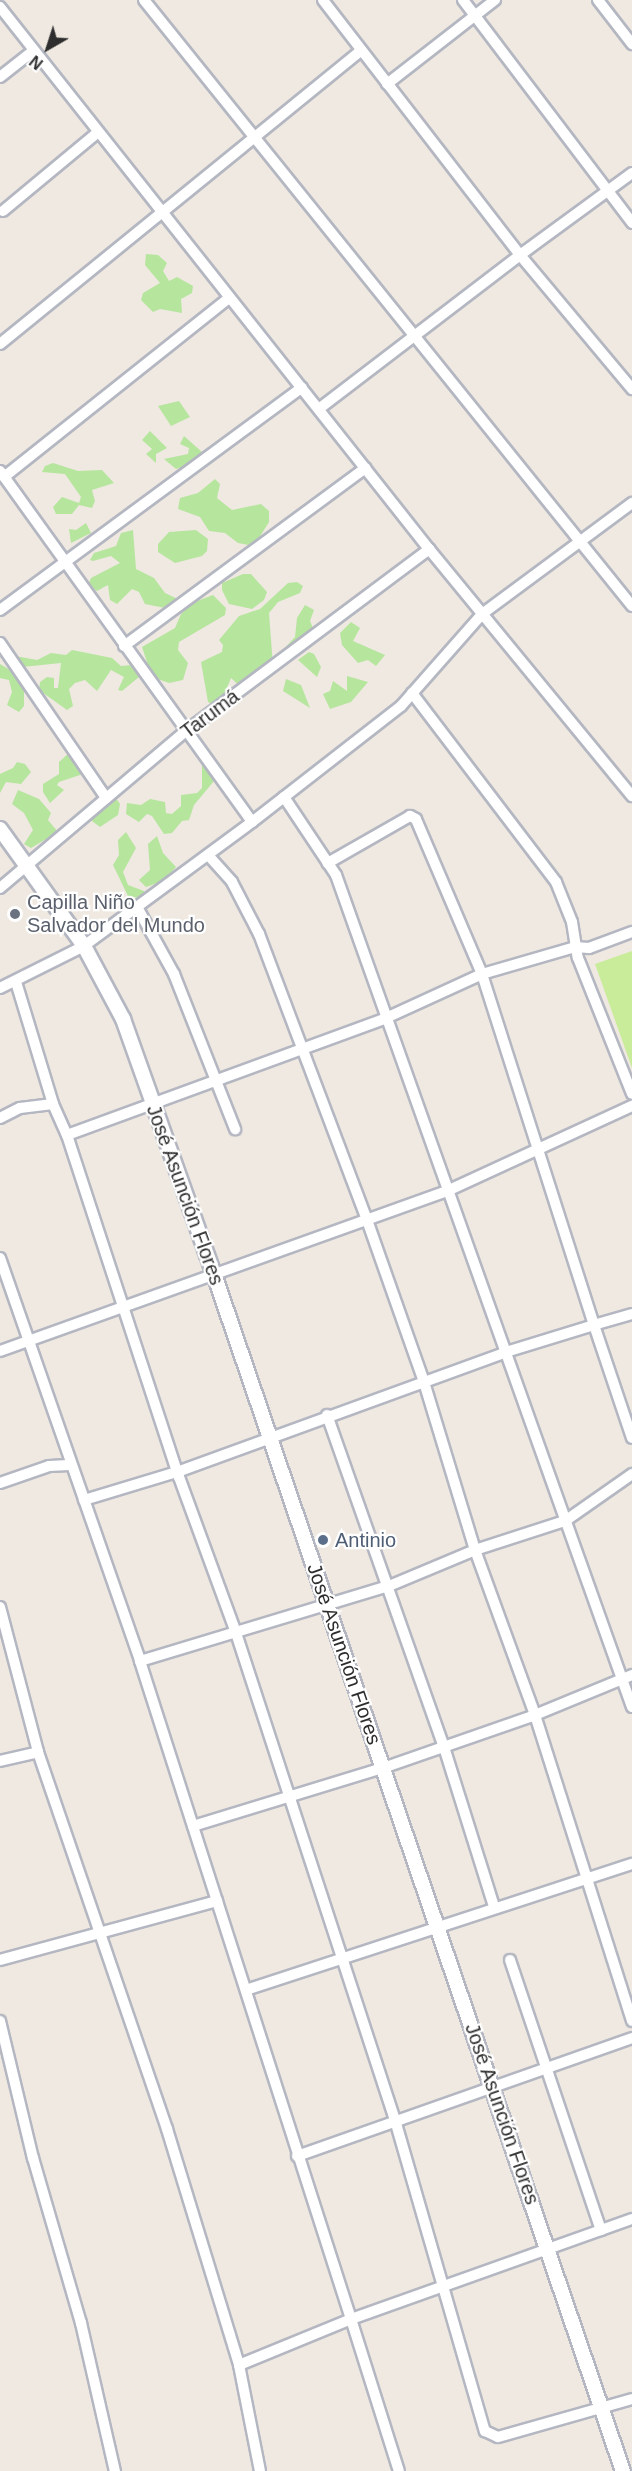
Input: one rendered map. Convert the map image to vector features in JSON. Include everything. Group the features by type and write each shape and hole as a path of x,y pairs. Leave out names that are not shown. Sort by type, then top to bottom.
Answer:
{"street":[{"path":"144,0 632,606"},
{"path":"323,0 520,255 632,389"},
{"path":"463,0 632,223"},
{"path":"387,84 495,0"},
{"path":"598,0 632,44"},
{"path":"0,7 228,299 320,408 429,549 632,796"},
{"path":"0,78 33,51"},
{"path":"0,344 254,135 361,51"},
{"path":"3,211 97,133"},
{"path":"320,408 414,333 632,173"},
{"path":"228,299 2,474 252,822"},
{"path":"0,610 63,561 302,387"},
{"path":"124,646 365,468"},
{"path":"0,988 84,946 252,822 412,693 482,614 632,503"},
{"name":"Tarumá","path":"0,888 186,731 429,549"},
{"path":"0,643 106,798"},
{"path":"412,693 556,882 572,922 574,947 632,1094"},
{"path":"284,797 336,874 565,1521 627,1677 632,1707"},
{"path":"328,863 410,816 416,819 482,974 536,1150 632,1438"},
{"name":"José Asunción Flores","path":"0,829 84,946 105,979 123,1018 214,1274 436,1926 550,2250 623,2471"},
{"path":"208,855 232,882 259,934 367,1220 424,1382 475,1550 534,1715 632,2021"},
{"path":"137,907 174,974 218,1080 235,1129"},
{"path":"67,1135 386,1018 482,974 574,947 589,948 632,932"},
{"path":"16,982 53,1104 67,1135 177,1473 236,1634 395,2120 441,2288 485,2431 498,2437 601,2410 632,2399"},
{"path":"0,1118 20,1108 53,1104"},
{"path":"0,1351 27,1338 447,1191 632,1106"},
{"path":"0,1258 69,1465 84,1500 140,1661 399,2471"},
{"path":"84,1500 177,1473 327,1415 506,1352 632,1314"},
{"path":"327,1415 444,1747 494,1907"},
{"path":"0,1483 49,1466 69,1465"},
{"path":"140,1661 236,1634 327,1602 389,1586 475,1550 565,1521 632,1474"},
{"path":"0,1607 38,1752 102,1932 239,2365 260,2471"},
{"path":"193,1826 383,1768 534,1715 627,1677"},
{"path":"0,1761 38,1752"},
{"path":"246,1990 494,1907 587,1880 632,1864"},
{"path":"0,1960 217,1901"},
{"path":"510,1960 544,2068 601,2230"},
{"path":"0,2022 33,2158 81,2323 115,2471"},
{"path":"297,2156 492,2085 632,2038"},
{"path":"239,2365 351,2319 632,2219"}],"green space":[{"path":"146,254 158,255 167,263 163,271 169,281 177,277 193,286 192,293 181,299 182,313 160,309 153,312 141,300 143,293 160,283 145,265"},
{"path":"179,401 190,417 171,426 158,406"},
{"path":"150,431 167,448 156,454 156,463 146,454 152,449 142,440"},
{"path":"184,436 202,452 187,466 176,469 164,459 188,454 189,448 180,444"},
{"path":"53,463 78,471 102,470 114,483 92,490 95,501 92,508 79,505 72,514 56,514 53,507 62,497 79,503 81,497 65,474 42,472 45,466"},
{"path":"215,479 220,484 217,498 232,510 261,504 269,511 269,522 254,546 238,543 225,533 209,531 200,517 178,509 180,498 198,493"},
{"path":"86,523 91,533 71,543 69,529 76,530"},
{"path":"133,530 136,569 154,578 165,593 182,601 175,610 145,604 139,592 132,589 117,604 110,600 108,585 97,591 88,585 91,578 120,563 111,556 90,560 94,553 116,546 121,533"},
{"path":"196,530 208,539 207,551 202,556 175,563 158,552 158,544 169,532"},
{"path":"243,574 251,574 267,592 264,600 252,609 229,604 222,590 222,583"},
{"path":"297,582 303,586 300,593 278,602 269,613 273,666 242,688 231,678 222,700 215,705 208,702 201,662 222,652 223,645 219,640 239,616 260,609 288,583"},
{"path":"213,595 226,608 225,615 179,642 178,650 188,663 183,680 169,683 152,677 142,647 175,628 181,614 192,603"},
{"path":"305,605 314,610 310,621 313,628 309,636 324,632 324,636 286,662 279,654 295,637 297,618"},
{"path":"351,622 360,628 353,641 385,655 376,666 368,660 358,663 342,645 340,633"},
{"path":"72,650 112,658 121,666 132,665 139,677 122,691 118,690 124,677 111,670 97,691 85,680 75,683 69,689 73,706 67,710 39,690 40,682 47,677 54,678 54,688 58,688 61,663 22,667 15,656 37,660 51,653 66,655"},
{"path":"309,652 314,654 321,667 317,677 298,660"},
{"path":"0,664 17,674 24,687 24,706 19,712 7,705 12,692 9,680 0,678"},
{"path":"347,676 368,682 351,702 330,709 323,694 330,691 333,681 347,691"},
{"path":"286,679 301,685 310,708 283,691"},
{"path":"69,753 86,773 59,782 57,785 64,790 50,803 43,792 43,784 59,774 59,762"},
{"path":"17,762 25,764 31,772 21,784 6,782 0,793 0,774 13,768"},
{"path":"202,765 206,765 214,781 194,805 189,820 182,821 172,833 164,834 152,816 147,814 139,822 126,814 127,803 141,805 150,799 165,802 166,813 172,814 181,806 181,795 197,793 202,788"},
{"path":"18,790 39,799 51,813 48,820 58,832 31,848 24,844 33,830 24,813 12,804"},
{"path":"116,798 120,804 118,815 100,827 92,821 92,817"},
{"path":"126,832 136,848 123,872 128,885 144,891 145,894 139,898 128,896 113,865 119,855 118,840"},
{"path":"157,836 163,853 176,867 163,881 146,887 139,880 150,870 148,844"},
{"path":"632,951 632,1068 595,964"}],"place":[{"name":"Capilla Niño Salvador del Mundo","path":"15,914"},
{"name":"Antinio","path":"323,1540"}]}
